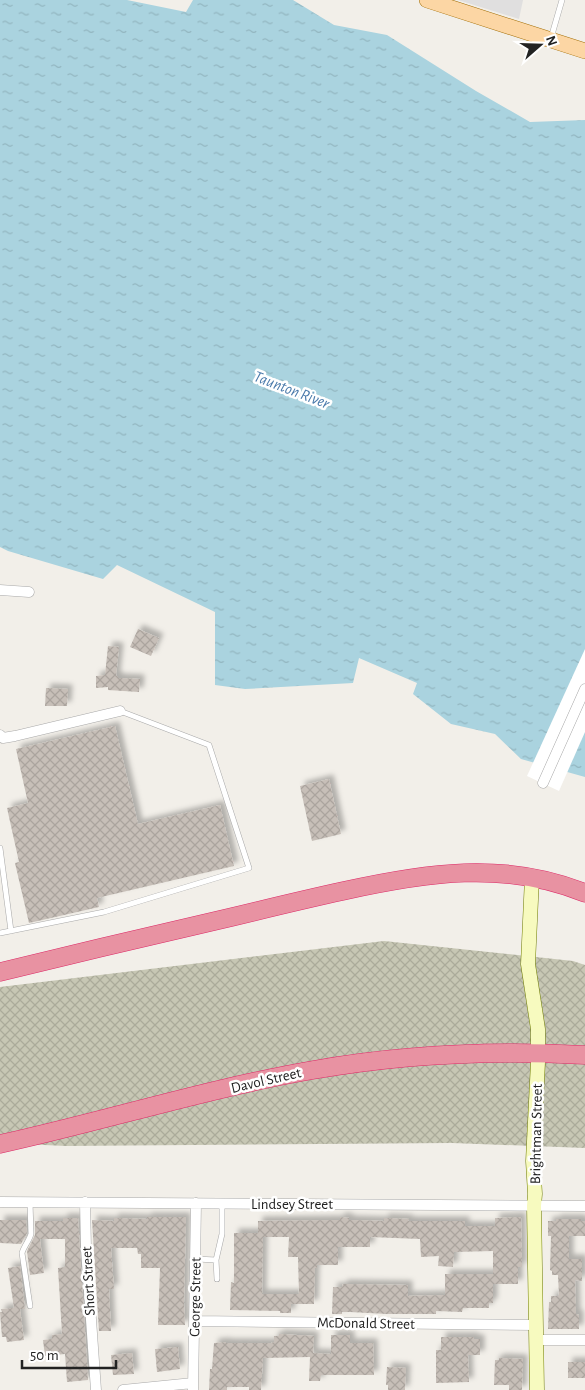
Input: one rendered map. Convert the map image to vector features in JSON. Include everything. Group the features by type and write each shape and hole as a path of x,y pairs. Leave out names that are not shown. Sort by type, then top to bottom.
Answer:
{"highway":[{"path":"0,972 292,903 404,879 461,872 500,874 532,878 570,887 585,893"},
{"name":"Davol Street","path":"0,1144 260,1081 358,1063 434,1055 538,1053 585,1055"}],"main road":[{"path":"427,0 585,51"},
{"name":"Brightman Street","path":"532,878 528,964 538,1029 533,1160 537,1390"}],"street":[{"path":"0,590 29,592"},
{"path":"543,783 585,689"},
{"path":"0,735 3,738 15,736 120,711"},
{"name":"Lindsey Street","path":"0,1202 585,1206"},
{"name":"Short Street","path":"85,1202 86,1248 96,1390"},
{"name":"George Street","path":"193,1386 196,1204"},
{"name":"McDonald Street","path":"195,1321 536,1325"},
{"path":"536,1340 585,1340"},
{"path":"123,1390 193,1386"}],"lane":[{"path":"551,40 562,0"},
{"path":"0,933 104,912 249,868 209,745 120,711"},
{"path":"0,848 11,931"},
{"path":"30,1202 31,1234 22,1253 30,1306"},
{"path":"217,1279 216,1260 222,1234 222,1204"},
{"path":"196,1259 216,1260"}],"shaded area":[{"path":"458,0 523,0 519,19"},
{"path":"384,941 573,961 585,965 585,1148 452,1143 66,1146 0,1143 0,987"}],"water":[{"name":"Taunton River","path":"0,0 127,0 186,12 193,0 293,0 334,25 387,35 476,91 530,122 585,120 585,777 521,759 495,734 451,724 413,694 417,683 359,658 353,683 245,689 215,685 215,612 117,565 103,579 0,547"}],"pier":[{"path":"585,649 585,732 559,791 527,776"}],"building":[{"path":"138,629 159,638 151,656 130,647"},
{"path":"108,646 119,647 116,676 118,678 140,679 139,692 108,690 108,687 96,688 96,676 105,675"},
{"path":"46,688 68,689 67,706 45,706"},
{"path":"115,726 138,824 220,805 234,866 97,898 99,907 29,923 15,863 19,862 7,808 28,803 16,749"},
{"path":"329,779 341,834 312,841 300,786"},
{"path":"147,1217 186,1217 185,1325 158,1325 160,1268 141,1268 141,1254 138,1254 137,1248 111,1248 114,1289 109,1289 111,1331 99,1331 92,1220 114,1221 114,1218 147,1219"},
{"path":"340,1217 349,1218 349,1220 384,1221 384,1218 409,1219 408,1221 465,1221 465,1226 495,1226 495,1218 521,1217 522,1267 518,1267 518,1284 493,1284 493,1303 489,1303 489,1308 463,1308 462,1312 436,1311 436,1314 342,1312 342,1314 332,1314 333,1287 342,1287 343,1284 408,1285 408,1296 445,1295 445,1274 493,1274 493,1251 454,1252 453,1267 438,1266 439,1256 421,1257 420,1239 370,1237 370,1247 338,1247 338,1265 317,1265 317,1268 315,1268 314,1304 291,1304 291,1313 230,1310 231,1282 234,1283 234,1233 258,1233 258,1221 340,1220","holes":["263,1237 289,1237 288,1257 298,1257 299,1294 262,1294"]},
{"path":"63,1218 78,1218 88,1380 67,1382 65,1354 45,1356 43,1340 52,1339 52,1335 62,1334 58,1268 65,1267 65,1239 40,1239 44,1273 30,1275 27,1251 35,1235 35,1221 63,1221"},
{"path":"556,1219 581,1219 581,1221 585,1221 585,1236 569,1236 569,1259 582,1259 582,1281 575,1280 576,1314 579,1315 579,1329 548,1329 551,1296 559,1296 558,1275 552,1275 550,1270 551,1236 548,1236 548,1221 556,1221"},
{"path":"0,1220 26,1220 27,1233 21,1244 0,1243"},
{"path":"20,1266 25,1309 20,1309 24,1340 7,1342 6,1337 2,1337 0,1312 2,1312 1,1309 14,1308 8,1268"},
{"path":"279,1334 314,1336 313,1353 331,1354 331,1335 350,1335 350,1343 373,1343 374,1375 321,1375 320,1381 309,1381 310,1357 263,1358 261,1390 249,1390 249,1387 227,1387 227,1390 209,1390 214,1343 271,1343 274,1342 274,1336 279,1336"},
{"path":"441,1337 474,1337 474,1339 480,1339 480,1355 468,1355 469,1382 436,1383 436,1350 441,1350"},
{"path":"178,1347 180,1369 157,1372 155,1349"},
{"path":"132,1353 134,1374 113,1375 111,1355"},
{"path":"499,1358 523,1359 522,1390 509,1390 509,1385 494,1385 495,1360 499,1360"},
{"path":"568,1362 585,1362 585,1378 568,1378"},
{"path":"387,1367 406,1368 405,1390 388,1390 388,1385 386,1385"}]}
